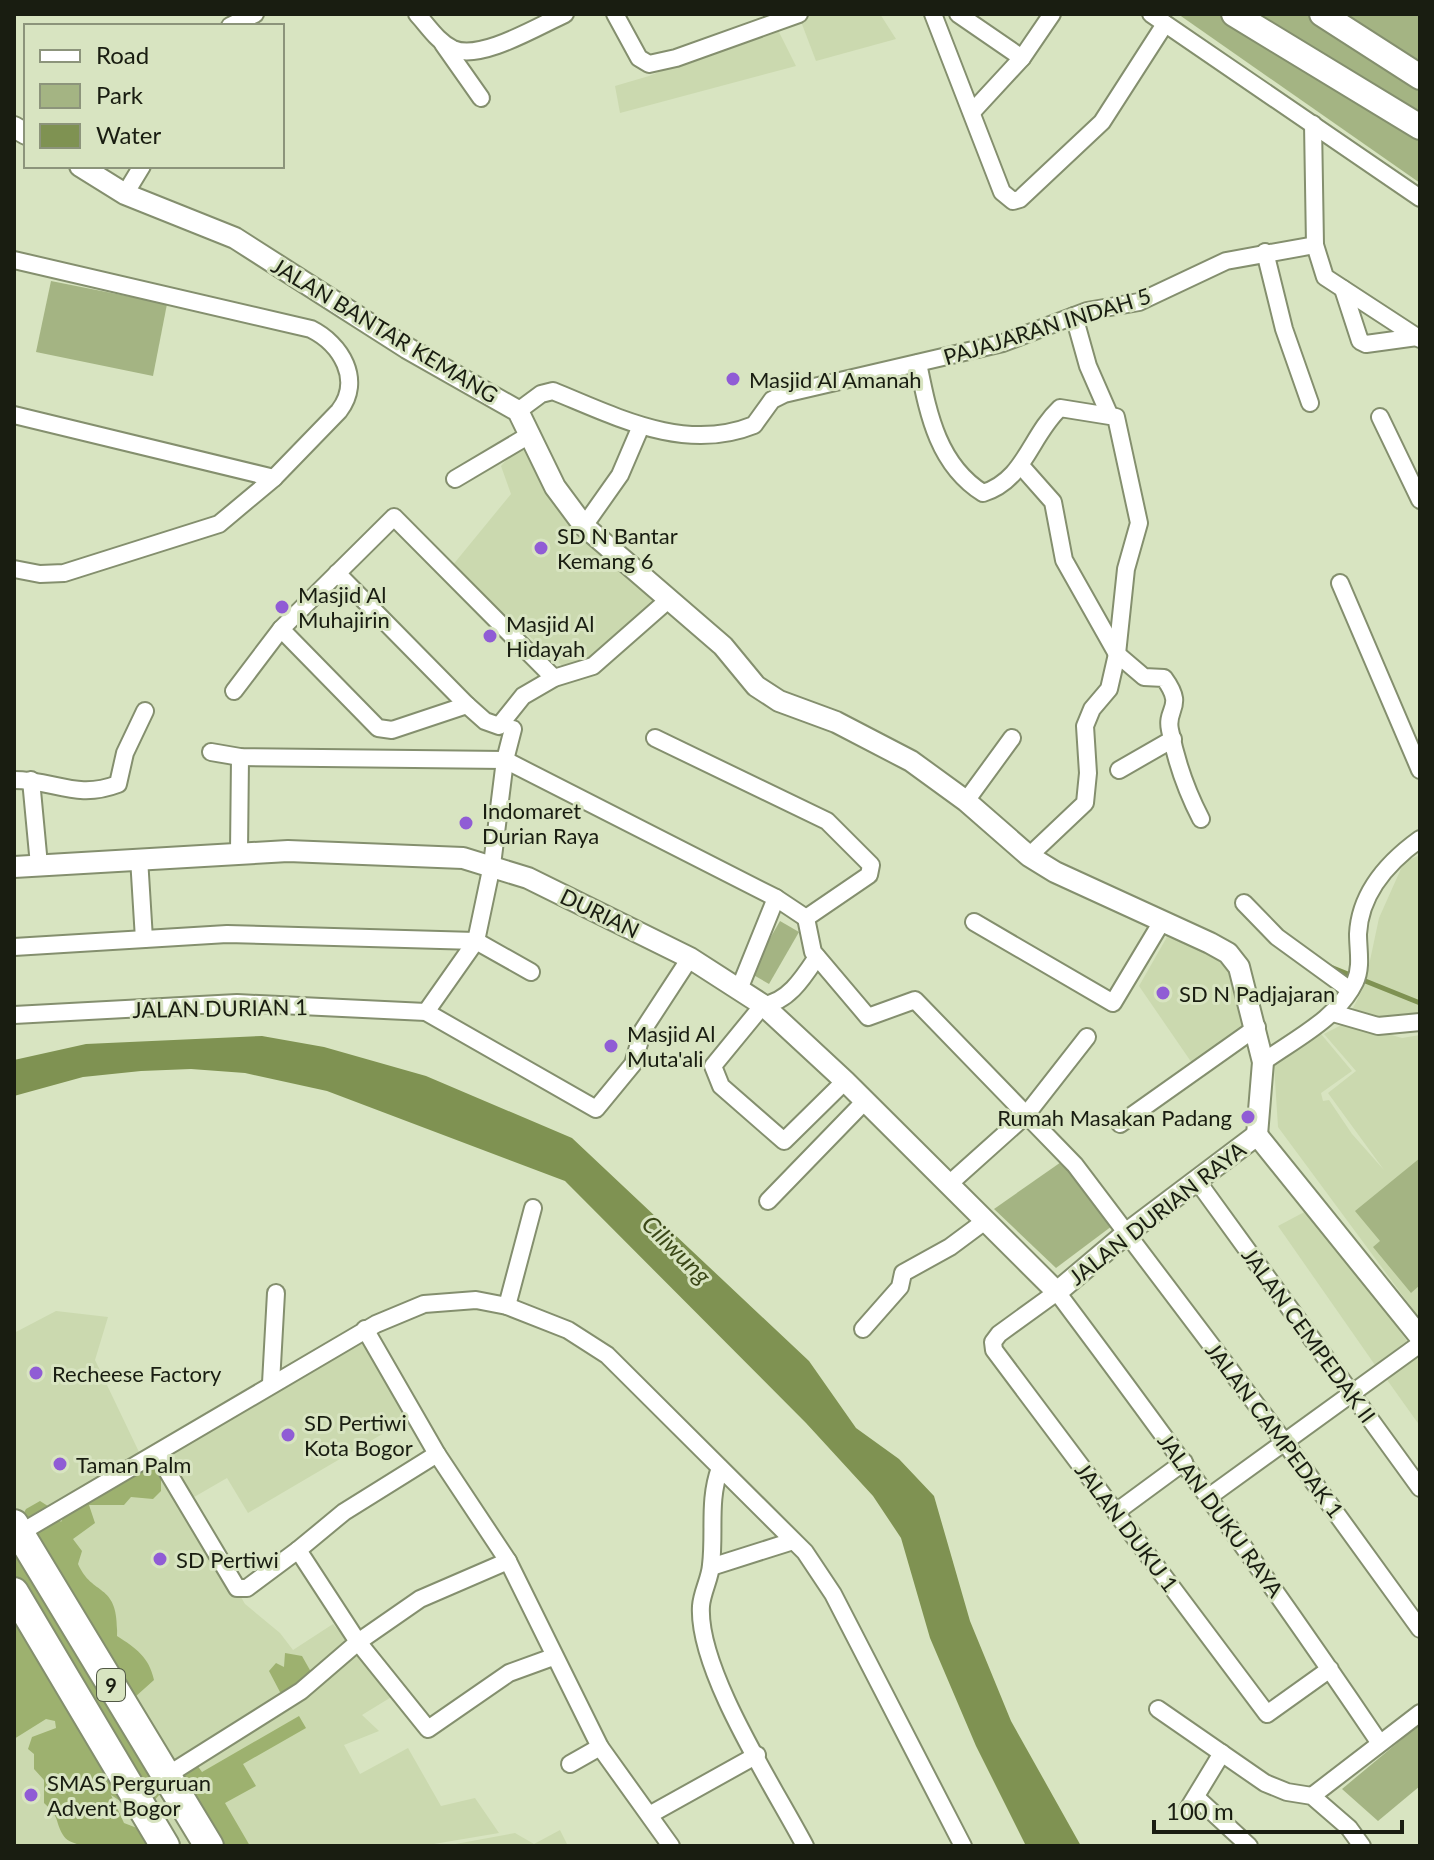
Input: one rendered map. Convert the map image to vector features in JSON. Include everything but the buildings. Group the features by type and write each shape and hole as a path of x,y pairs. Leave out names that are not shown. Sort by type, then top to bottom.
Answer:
{"highway":[{"name":"9","path":"17,1528 209,1846"},
{"name":"9","path":"14,1592 165,1846"}],"main road":[{"path":"1234,14 1420,127"},
{"path":"1322,14 1420,77"}],"street":[{"path":"234,24 255,14"},
{"path":"417,14 481,98"},
{"path":"439,40 454,49 481,52 565,14"},
{"path":"615,14 639,58 649,64 676,58 791,15"},
{"path":"933,14 1004,197 1013,201 1020,199 1102,122 1165,24"},
{"path":"958,14 1022,58"},
{"path":"973,111 1022,58 1052,14"},
{"path":"1151,14 1420,198"},
{"path":"1313,124 1315,245 1325,277 1418,338"},
{"path":"125,194 141,168"},
{"name":"JALAN BANTAR KEMANG","path":"92,169 125,194 235,238 524,422"},
{"name":"PAJAJARAN INDAH 5","path":"524,422 541,394 553,391 641,426 698,436 735,430 754,425 777,397 1003,343 1074,316 1139,302 1210,268 1265,252 1315,245"},
{"path":"1265,252 1284,329 1310,403"},
{"path":"14,260 311,329 333,343 348,372 346,402 274,478 231,516 204,530 64,573 40,574 14,569"},
{"path":"1343,289 1360,341 1366,344 1418,338"},
{"path":"1074,316 1088,366 1109,414"},
{"path":"918,363 934,435 971,484 986,493 1022,467 1034,442 1060,408 1116,417 1127,455 1139,523 1126,569 1117,654 1109,689 1092,709 1085,726 1088,773 1085,803 1029,856"},
{"path":"14,415 274,478"},
{"path":"1380,417 1419,496"},
{"path":"455,479 524,422 555,487 584,526 667,601 723,646 756,686 779,701 836,722 911,761 966,801 1029,856 1228,953 1245,983 1263,1062 1257,1135 1420,1337"},
{"path":"584,526 620,475 641,426"},
{"path":"1400,456 1420,456"},
{"path":"1022,467 1053,502 1064,560 1117,654 1144,677 1166,681 1175,700 1169,721 1173,739 1186,785 1201,819"},
{"path":"234,691 281,629 394,517 554,678"},
{"path":"337,573 467,705 485,721 499,726 523,696 554,678 593,666 667,601"},
{"path":"1340,583 1420,770"},
{"path":"281,629 378,728 392,730 467,705"},
{"path":"39,865 22,780 79,793 118,784 125,753 145,711"},
{"path":"513,729 505,760 492,865 476,941 426,1012 596,1109 633,1064 643,1030 690,958"},
{"path":"655,738 820,817 840,831 871,865 869,875 806,918"},
{"path":"966,801 1012,738"},
{"path":"1119,770 1173,739"},
{"path":"211,752 240,757 505,760 776,898 806,918 810,947 817,957 805,976 778,1003 763,1005 713,1062 718,1081 738,1102 786,1141 845,1081"},
{"path":"239,852 240,757"},
{"path":"1263,1062 1333,1013 1354,982 1358,931 1371,889 1393,860 1420,839"},
{"name":"DURIAN","path":"14,867 239,852 463,858 528,878 690,958 740,987 845,1081 1057,1292"},
{"path":"139,858 144,939"},
{"path":"740,987 776,898"},
{"path":"1244,903 1277,937 1354,982"},
{"path":"974,922 1113,1003 1161,923"},
{"path":"14,947 267,934 476,941 531,972"},
{"name":"JALAN CAMPEDAK 1","path":"817,957 869,1018 910,999 915,1000 1075,1165 1286,1444 1420,1629"},
{"name":"JALAN DURIAN 1","path":"14,1015 237,1003 426,1012"},
{"path":"1333,1013 1389,1027 1420,1022"},
{"path":"1120,1124 1257,1027"},
{"path":"949,1184 1026,1115 1087,1037"},
{"path":"768,1201 789,1174 815,1155 865,1101"},
{"name":"JALAN DURIAN RAYA","path":"1057,1292 1127,1233 1257,1135"},
{"name":"JALAN CEMPEDAK II","path":"1198,1182 1420,1488"},
{"path":"507,1306 533,1208"},
{"path":"863,1329 900,1287 903,1273 950,1247 985,1221"},
{"name":"JALAN DUKU RAYA","path":"1057,1292 1210,1496 1379,1742"},
{"name":"JALAN DUKU 1","path":"1057,1292 999,1334 993,1342 994,1350 1267,1714 1330,1669"},
{"path":"271,1383 276,1293"},
{"path":"17,1528 157,1454 271,1383 401,1312 446,1300 507,1306 568,1330 607,1355 805,1552 833,1594 963,1846"},
{"path":"365,1329 437,1454 508,1561 600,1747 671,1846"},
{"path":"1210,1496 1286,1444 1420,1344"},
{"path":"157,1454 237,1588 247,1588 344,1512 437,1454"},
{"path":"1116,1512 1184,1462"},
{"path":"720,1468 711,1493 711,1567 701,1607 711,1663 727,1701 805,1846"},
{"path":"711,1567 793,1541"},
{"path":"298,1550 358,1642 428,1729 509,1673 553,1657"},
{"path":"166,1776 301,1691 358,1642 440,1588 508,1561"},
{"path":"1158,1709 1265,1783 1287,1792 1312,1796 1349,1828 1362,1846"},
{"path":"1312,1796 1420,1713"},
{"path":"570,1764 600,1747"},
{"path":"1222,1753 1192,1803 1249,1846"},
{"path":"651,1814 757,1755"}],"shaded area":[{"path":"812,14 880,14 896,39 816,61 800,19"},
{"path":"775,24 796,66 620,113 615,86 649,76"},
{"path":"524,440 546,491 658,605 579,681 452,566 511,494 501,466"},
{"path":"1420,855 1420,1025 1412,1026 1351,1012 1365,984 1379,918 1404,862"},
{"path":"1167,937 1225,957 1246,1030 1194,1066 1139,986"},
{"path":"1347,1022 1402,1038 1420,1035 1420,1319 1278,1127 1274,1065 1321,1034 1352,1071 1321,1093 1323,1101 1329,1100 1352,1134 1384,1170 1328,1093 1356,1071 1324,1034"},
{"path":"1310,1209 1407,1341 1375,1365 1278,1226"},
{"path":"56,1311 108,1317 95,1360 139,1452 152,1445 245,1604 280,1633 293,1650 333,1624 393,1696 362,1715 379,1731 344,1745 360,1774 408,1748 441,1806 475,1798 499,1833 422,1846 14,1846 14,1333"},
{"name":"SD Pertiwi Kota Bogor","path":"363,1339 413,1416 248,1513 227,1478 189,1500 163,1455"},
{"path":"1420,1353 1420,1426 1385,1377"},
{"path":"154,1465 161,1474 161,1491 153,1499 131,1497 124,1505 89,1505 95,1523 73,1539 82,1551 78,1564 84,1575 104,1592 114,1606 117,1636 141,1654 152,1672 154,1680 135,1697 161,1793 149,1806 125,1804 111,1795 124,1823 137,1828 150,1846 78,1844 63,1835 55,1816 44,1803 44,1780 34,1769 34,1754 28,1749 32,1737 56,1728 55,1721 46,1719 14,1739 14,1531 26,1509 40,1501 51,1508 61,1522 77,1492 109,1492 115,1483"},
{"path":"285,1653 302,1656 315,1679 293,1695 280,1692 269,1671 276,1663 284,1667"},
{"path":"299,1716 306,1728 243,1764 256,1786 225,1803 250,1846 208,1846 170,1780 197,1765 202,1772"},
{"path":"560,1830 568,1846 450,1845 515,1833 534,1844"}],"green space":[{"path":"1178,14 1420,14 1420,183"},
{"path":"51,281 167,304 153,376 36,352"},
{"path":"780,921 799,932 769,984 750,973"},
{"path":"1420,1158 1420,1285 1411,1293 1373,1247 1380,1241 1355,1211"},
{"path":"1064,1160 1116,1223 1056,1268 994,1209"},
{"path":"1420,1724 1420,1786 1378,1821 1342,1789"}],"water":[{"name":"Ciliwung","path":"262,1036 324,1047 426,1076 572,1138 809,1361 856,1428 899,1459 934,1496 970,1621 1011,1721 1081,1846 1026,1846 976,1746 930,1638 901,1538 873,1496 806,1423 565,1181 327,1091 245,1073 191,1069 141,1071 83,1077 14,1096 14,1060 86,1044"}],"waterway":[{"path":"1328,966 1420,1003"}],"place":[{"name":"Masjid Al Amanah","path":"733,379"},
{"name":"SD N Bantar Kemang 6","path":"541,548"},
{"name":"Masjid Al Muhajirin","path":"282,607"},
{"name":"Masjid Al Hidayah","path":"490,636"},
{"name":"Indomaret Durian Raya","path":"466,823"},
{"name":"SD N Padjajaran","path":"1163,993"},
{"name":"Masjid Al Muta'ali","path":"611,1046"},
{"name":"Rumah Masakan Padang","path":"1248,1117"},
{"name":"Recheese Factory","path":"36,1373"},
{"name":"SD Pertiwi Kota Bogor","path":"288,1435"},
{"name":"Taman Palm","path":"60,1464"},
{"name":"SD Pertiwi","path":"160,1559"},
{"name":"SMAS Perguruan Advent Bogor","path":"31,1795"}]}
